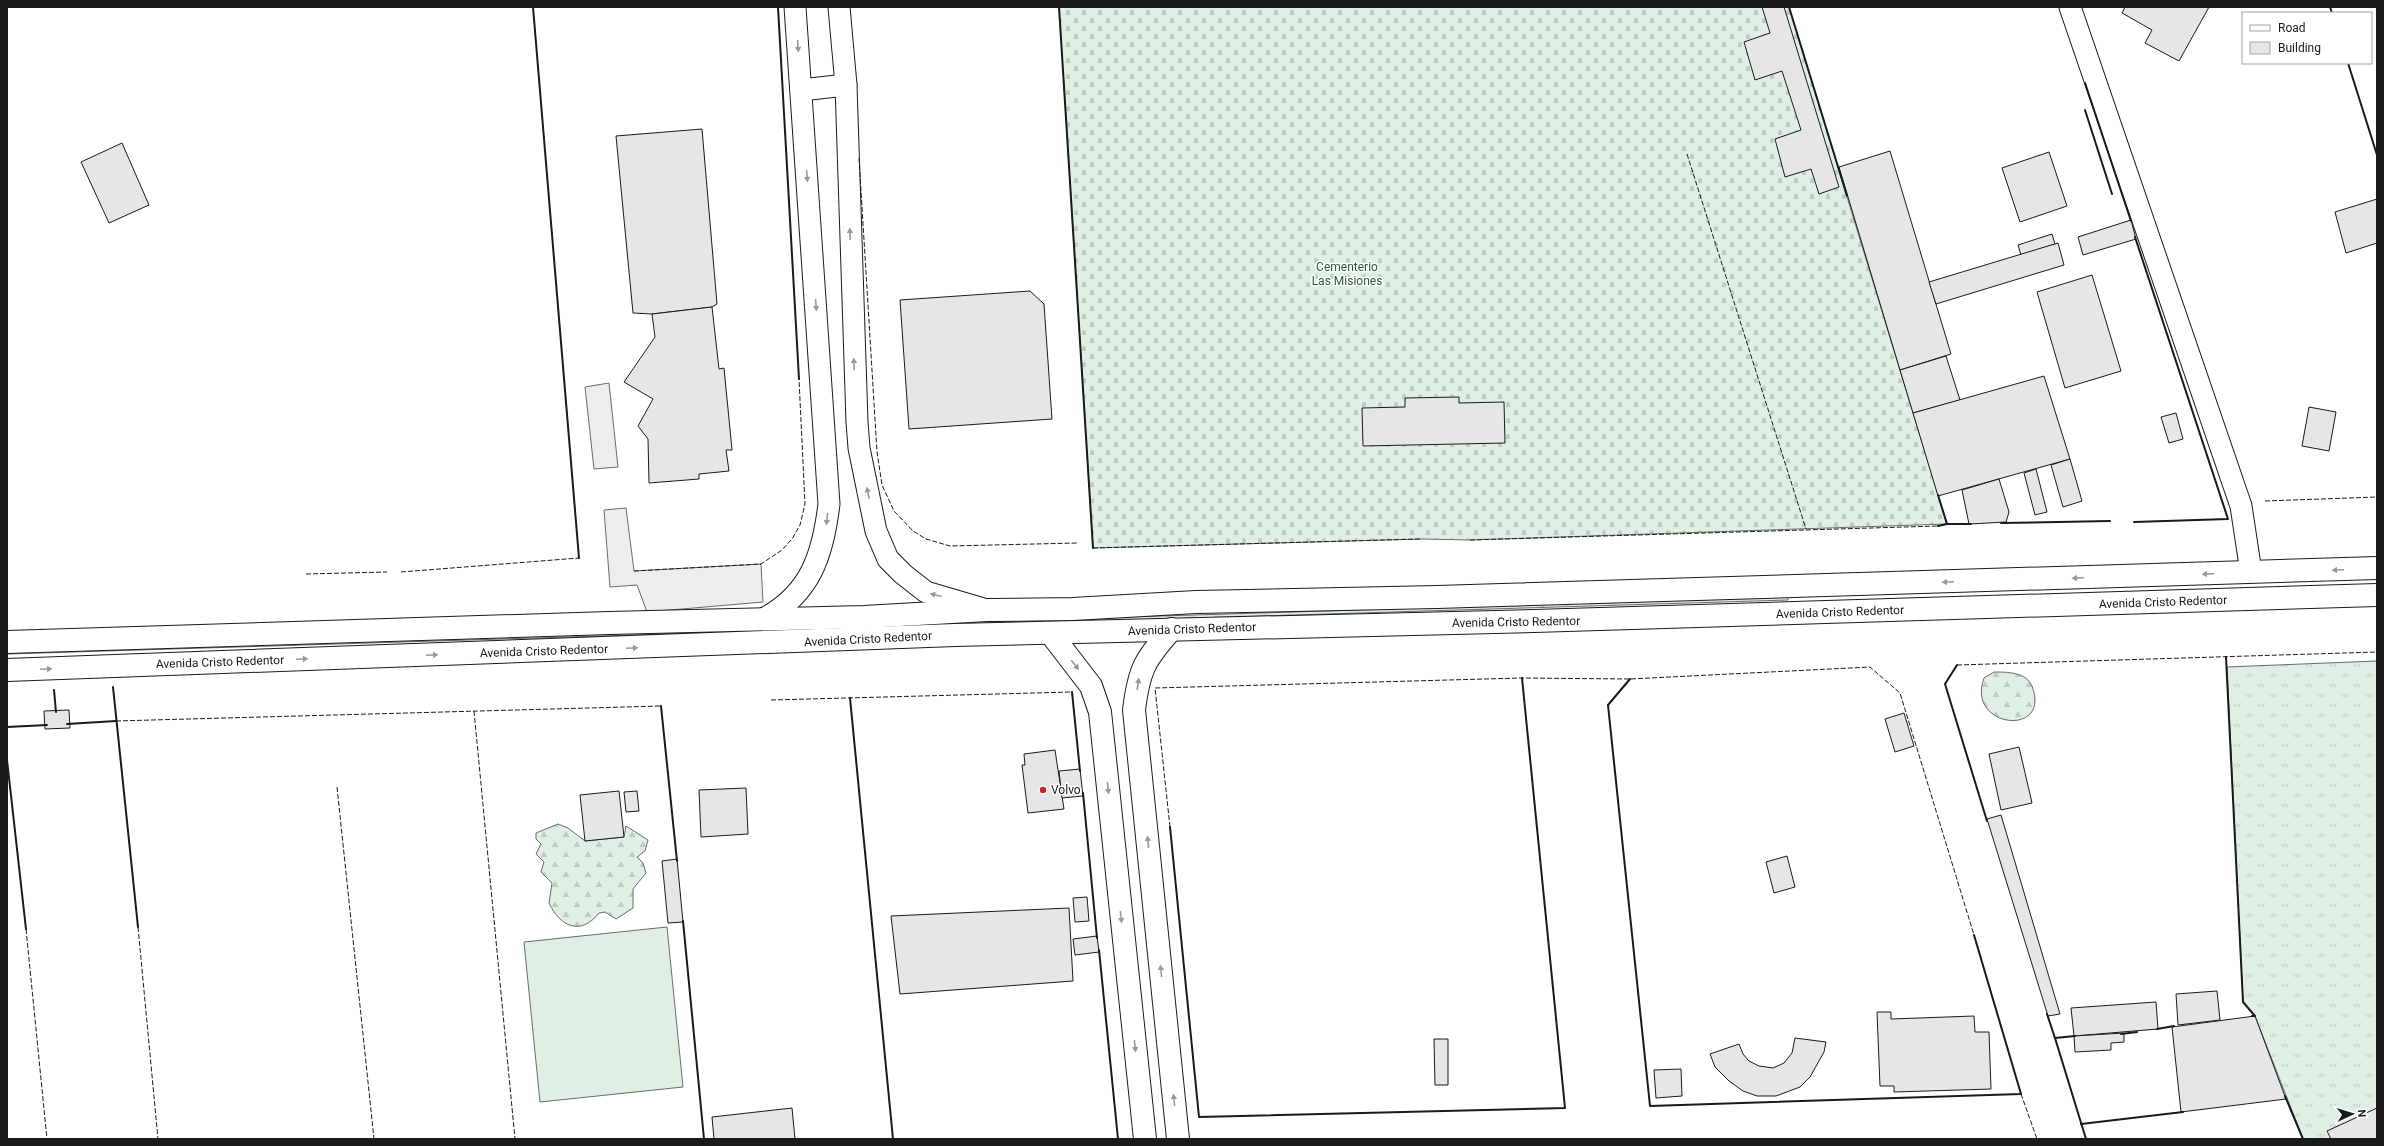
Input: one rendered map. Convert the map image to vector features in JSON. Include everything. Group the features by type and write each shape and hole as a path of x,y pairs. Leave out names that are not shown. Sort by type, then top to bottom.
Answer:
{"main road":[{"name":"Avenida Cristo Redentor","path":"7,642 864,617 987,610 1073,609 1196,602 1460,596 2377,568"},
{"name":"Avenida Cristo Redentor","path":"7,670 955,635 1051,634 1172,629 1542,621 2377,595"},
{"path":"1172,629 1152,651 1138,679 1134,710 1178,1139"},
{"path":"1051,634 1091,686 1100,712 1144,1139"},
{"path":"1100,712 1134,710"}],"street":[{"path":"764,619 776,612 801,590 813,570 822,548 829,504 795,7"},
{"path":"839,7 846,85 854,390 859,448 876,531 888,559 903,574 926,592 987,610"},
{"path":"2070,7 2241,506 2251,572"},
{"path":"801,90 846,85"},
{"path":"822,394 832,402 839,403 846,401 854,390"},
{"path":"825,453 838,432 843,430 848,431 859,448"}],"green space":[{"name":"Cementerio Las Misiones","path":"1059,7 1789,7 1947,524 1470,540 1421,539 1093,548"},
{"path":"1788,597 1788,600 7,654 7,651"},
{"path":"2377,661 2377,1139 2303,1139 2255,1016 2243,1002 2227,667"},
{"path":"1994,672 2005,672 2021,675 2029,681 2032,686 2035,703 2030,714 2021,720 2008,720 1996,716 1986,708 1981,695 1984,678"},
{"path":"558,824 568,828 585,841 624,837 626,826 648,840 645,851 637,857 643,863 646,873 633,889 633,908 616,919 605,912 599,913 585,925 578,926 571,926 559,918 549,903 552,883 541,872 544,862 536,854 541,844 536,839 536,833"},
{"path":"667,927 683,1087 540,1102 524,942"}],"shaded area":[{"path":"609,383 618,467 594,469 585,387"},
{"path":"626,508 634,571 761,564 763,602 647,612 637,585 610,587 604,510"}],"building":[{"path":"1762,7 1784,7 1839,187 1819,194 1811,169 1785,177 1775,139 1801,130 1782,71 1755,80 1744,42 1770,33"},
{"path":"2125,7 2209,7 2179,61 2145,43 2152,30 2122,13"},
{"path":"702,129 717,304 712,307 652,314 633,313 616,136"},
{"path":"122,143 149,205 109,223 81,162"},
{"path":"1890,151 1951,354 1900,370 1839,167"},
{"path":"2049,152 2067,206 2020,222 2002,168"},
{"path":"2377,199 2377,243 2346,253 2335,212"},
{"path":"2131,220 2136,239 2083,255 2078,237"},
{"path":"2052,234 2055,244 2021,255 2018,245"},
{"path":"2058,243 2064,265 1936,304 1929,282"},
{"path":"2092,275 2121,371 2065,388 2037,292"},
{"path":"1030,291 1044,304 1052,419 909,429 900,300"},
{"path":"712,307 719,369 724,368 732,450 726,450 729,471 699,474 699,479 649,483 648,439 638,426 653,399 624,382 655,337 652,314"},
{"path":"1946,356 1960,400 1913,413 1900,370"},
{"path":"2044,376 2070,459 1938,496 1913,413"},
{"path":"1459,397 1459,403 1504,402 1505,443 1363,446 1362,408 1405,407 1405,398"},
{"path":"2309,407 2336,412 2329,451 2302,446"},
{"path":"2176,413 2183,439 2169,443 2161,417"},
{"path":"2070,459 2082,501 2063,507 2051,465"},
{"path":"2036,469 2047,512 2035,515 2024,473"},
{"path":"1999,479 2009,512 2006,522 1969,524 1962,490"},
{"path":"69,710 70,728 45,729 44,711"},
{"path":"1904,713 1914,746 1895,752 1885,719"},
{"path":"2019,747 2032,803 2001,810 1989,754"},
{"name":"Volvo","path":"1055,750 1064,809 1028,813 1022,765 1025,765 1024,754"},
{"path":"1080,769 1083,796 1062,798 1059,771"},
{"path":"746,788 748,834 701,837 699,790"},
{"path":"619,791 624,837 585,841 580,795"},
{"path":"637,791 639,811 626,812 624,792"},
{"path":"2001,815 2060,1014 2048,1016 1987,819"},
{"path":"1787,856 1795,887 1774,893 1766,862"},
{"path":"677,859 683,922 668,923 662,861"},
{"path":"1087,897 1089,921 1075,922 1073,898"},
{"path":"1069,908 1073,981 900,994 891,916"},
{"path":"1097,936 1099,952 1075,955 1073,939"},
{"path":"2217,991 2220,1020 2178,1025 2176,994"},
{"path":"2156,1002 2158,1029 2074,1036 2071,1008"},
{"path":"1877,1012 1891,1012 1891,1019 1974,1016 1975,1032 1989,1032 1991,1089 1894,1092 1894,1086 1880,1086"},
{"path":"2255,1016 2286,1099 2181,1112 2172,1027"},
{"path":"2124,1033 2124,1042 2111,1043 2111,1050 2075,1052 2074,1036"},
{"path":"1795,1038 1826,1042 1824,1052 1810,1077 1800,1087 1776,1096 1757,1096 1743,1091 1729,1081 1715,1067 1710,1054 1739,1044 1743,1054 1749,1061 1759,1066 1773,1068 1784,1063 1792,1053"},
{"path":"1434,1039 1448,1039 1448,1085 1435,1085"},
{"path":"1681,1069 1682,1096 1656,1098 1654,1070"},
{"path":"792,1108 795,1139 714,1139 712,1117"},
{"path":"2377,1108 2377,1139 2331,1139 2327,1131"}],"fence":[{"path":"1687,154 1806,529"},
{"path":"859,158 877,452 882,485 894,511 913,531 926,539 950,546 1077,543"},
{"path":"634,571 761,564 782,550 792,539 800,525 805,504 799,379"},
{"path":"2265,501 2377,497"},
{"path":"1470,540 1938,526"},
{"path":"1093,548 1421,539"},
{"path":"401,572 579,558"},
{"path":"306,574 387,572"},
{"path":"1957,665 2377,652"},
{"path":"1170,827 1155,688 1522,678 1630,679 1870,667 1900,693 1974,935"},
{"path":"771,700 1072,692"},
{"path":"116,721 661,706"},
{"path":"474,711 515,1139"},
{"path":"337,787 374,1139"},
{"path":"138,927 158,1139"},
{"path":"26,929 47,1139"},
{"path":"2021,1094 2037,1139"}],"wall":[{"path":"533,7 579,558"},
{"path":"778,7 799,379"},
{"path":"1059,7 1093,548"},
{"path":"1789,7 1847,196"},
{"path":"2330,7 2332,12"},
{"path":"2348,64 2377,155"},
{"path":"2085,83 2131,221"},
{"path":"2085,110 2112,194"},
{"path":"2134,522 2228,519 2135,237"},
{"path":"1938,495 1947,524 1938,526"},
{"path":"2001,523 2110,521"},
{"path":"1947,524 1971,524"},
{"path":"2226,657 2243,1002 2255,1016 2252,1016"},
{"path":"1957,665 1945,684 1987,821"},
{"path":"1170,827 1199,1117 1565,1108 1522,678"},
{"path":"1630,679 1608,705 1650,1106 2021,1094 1974,935"},
{"path":"113,687 138,927"},
{"path":"54,690 56,712"},
{"path":"1072,692 1080,771"},
{"path":"850,698 893,1139"},
{"path":"661,706 677,861"},
{"path":"67,724 116,721"},
{"path":"7,727 47,725"},
{"path":"7,760 26,929"},
{"path":"1083,793 1097,938"},
{"path":"683,921 704,1139"},
{"path":"1099,950 1118,1139"},
{"path":"2047,1014 2055,1038 2075,1036"},
{"path":"2157,1029 2174,1026"},
{"path":"2121,1034 2137,1032"},
{"path":"2055,1038 2086,1139"},
{"path":"2285,1096 2303,1139"},
{"path":"2081,1124 2183,1112"}],"place":[{"name":"Volvo","path":"1043,790"}]}
